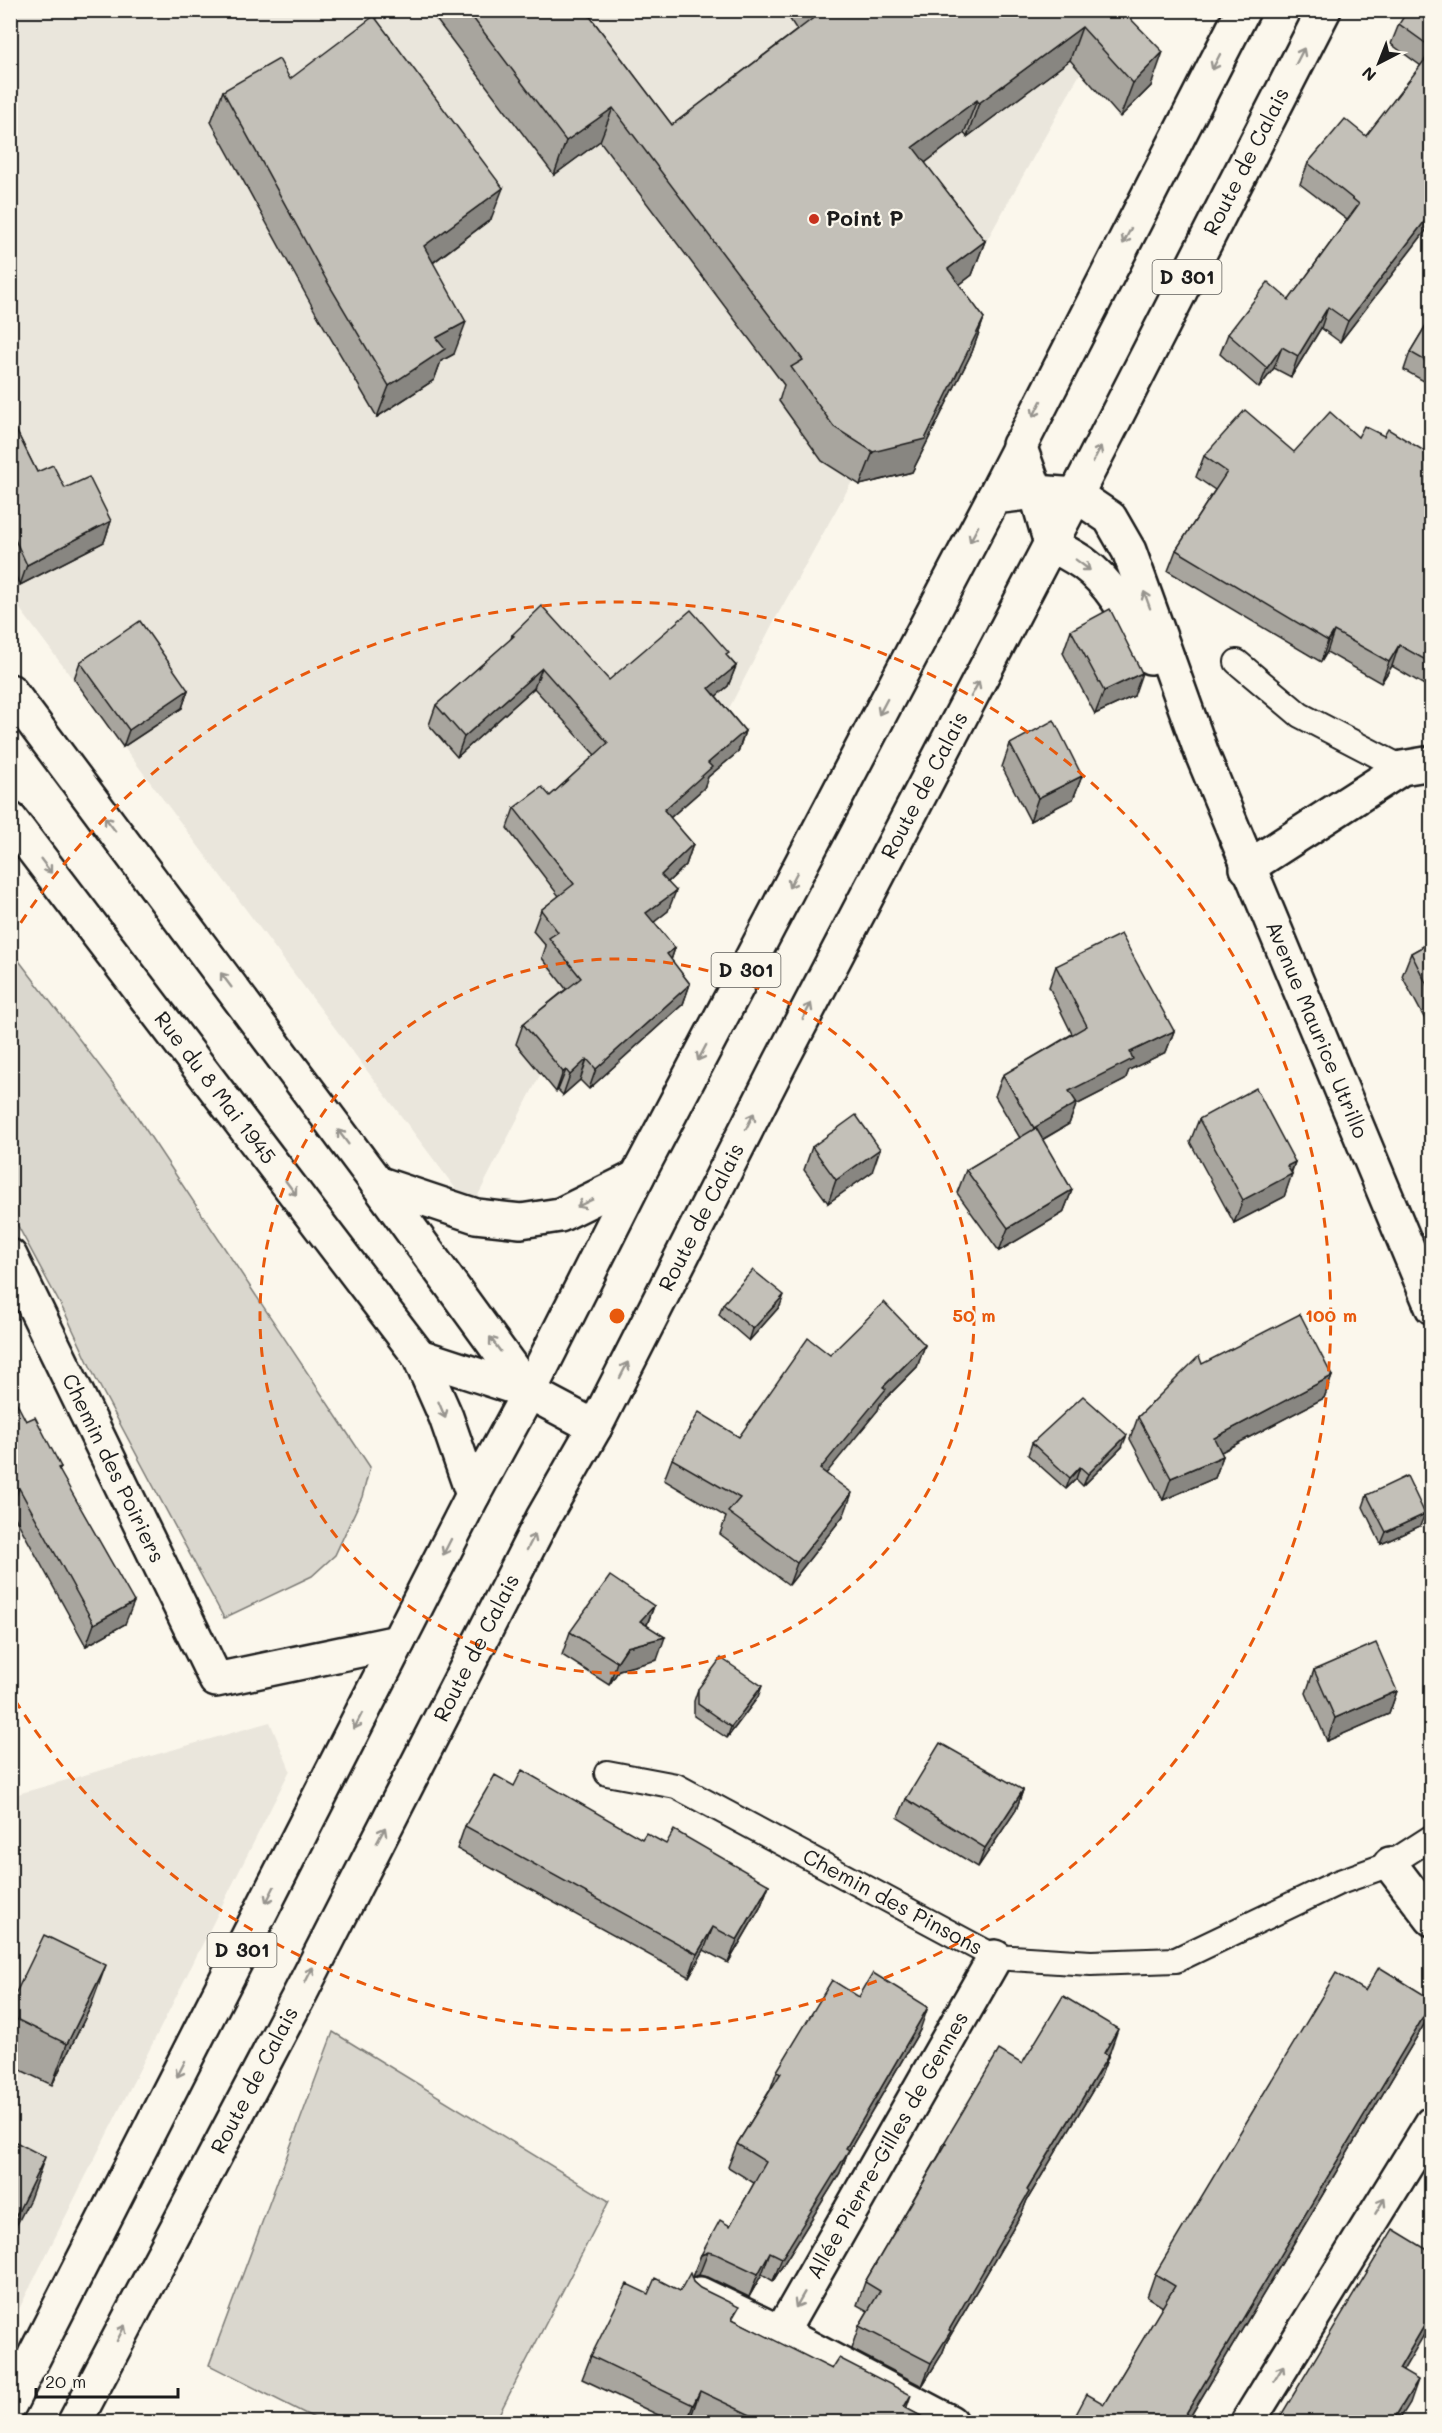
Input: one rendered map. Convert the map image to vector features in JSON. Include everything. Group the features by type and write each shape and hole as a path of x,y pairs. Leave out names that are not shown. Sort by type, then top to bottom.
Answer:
{"main road":[{"name":"D 301","path":"10,2404 473,1495 529,1392 637,1177 994,497 1243,10"},
{"name":"Route de Calais","path":"75,2422 300,1994 543,1518 595,1427 780,1063 1051,544 1324,10"},
{"path":"1019,445 1051,544"},
{"name":"Avenue Maurice Utrillo","path":"994,497 1036,492 1076,495 1110,518 1129,551 1202,754 1247,868 1431,1307"},
{"name":"Avenue Maurice Utrillo","path":"1051,544 1084,564 1105,584 1122,607 1202,754"},
{"path":"10,691 529,1392"},
{"path":"1247,868 1417,765"},
{"name":"Rue du 8 Mai 1945","path":"10,819 419,1356 446,1417 473,1495"},
{"path":"377,1184 476,1215 521,1221 560,1215 637,1177"},
{"name":"Chemin des Poiriers","path":"10,1256 216,1680 398,1642"},
{"path":"419,1356 529,1392 595,1427"},
{"path":"1390,1864 1431,1919"},
{"name":"Allée Pierre-Gilles de Gennes","path":"781,2333 995,1957"},
{"path":"1248,2422 1431,2123"},
{"path":"700,2294 781,2333 950,2422"}],"lane":[{"path":"1237,662 1300,714 1417,765"},
{"name":"Chemin des Pinsons","path":"607,1773 676,1786 995,1957 1090,1963 1176,1960 1337,1883 1390,1864 1431,1837"}],"shaded area":[{"path":"11,11 1115,11 773,623 471,1209 11,597"},
{"path":"10,949 128,1103 370,1467 362,1497 335,1555 312,1576 224,1618 96,1379 66,1315 11,1213"},
{"path":"270,1722 290,1770 11,2325 11,1796"},
{"path":"333,2032 609,2201 495,2422 322,2422 209,2365"}],"building":[{"path":"467,10 585,10 672,125 820,13 819,10 1122,10 1163,52 1133,83 1082,27 979,103 977,100 913,147 985,241 948,269 984,318 925,439 873,452 834,427 791,367 803,360 613,108 566,141"},
{"path":"1408,10 1431,10 1431,47 1399,24"},
{"path":"374,16 503,188 424,246 466,322 436,338 445,349 389,386 328,283 223,91 279,59 290,79"},
{"path":"1431,52 1431,213 1348,321 1328,307 1298,356 1282,347 1267,368 1228,334 1268,282 1289,300 1359,204 1308,163 1345,119 1366,136"},
{"path":"1431,317 1431,364 1410,352"},
{"path":"1245,410 1294,452 1330,412 1358,437 1364,426 1384,436 1388,429 1431,455 1431,663 1399,645 1389,662 1334,631 1328,641 1176,550 1227,472 1204,456"},
{"path":"10,418 37,472 53,465 65,488 89,477 111,521 27,565 10,529"},
{"path":"542,606 609,680 691,610 729,653 726,655 736,666 709,688 745,731 708,763 712,767 664,810 693,844 661,875 676,891 646,913 675,948 667,954 690,984 596,1069 587,1059 570,1075 566,1070 563,1072 523,1024 581,978 549,938 558,932 541,910 574,884 514,808 542,787 550,796 608,743 542,668 464,737 436,705 514,636 512,635"},
{"path":"1110,609 1142,673 1104,691 1071,630"},
{"path":"140,621 188,690 129,730 80,662"},
{"path":"1054,720 1082,776 1038,798 1010,744"},
{"path":"1121,934 1174,1031 1130,1052 1133,1059 1069,1091 1077,1103 1034,1128 1003,1075 1087,1026 1056,966"},
{"path":"1431,942 1431,993 1411,953"},
{"path":"1256,1088 1295,1162 1287,1166 1292,1174 1243,1200 1199,1119"},
{"path":"856,1115 880,1149 836,1180 812,1147"},
{"path":"1036,1128 1072,1190 1008,1228 966,1170"},
{"path":"753,1270 784,1295 753,1329 723,1304"},
{"path":"884,1302 925,1345 883,1387 886,1389 820,1469 852,1493 797,1563 728,1512 740,1498 672,1459 699,1412 739,1437 808,1338 830,1355"},
{"path":"1300,1314 1332,1376 1214,1438 1223,1456 1171,1478 1138,1417 1199,1356 1202,1364"},
{"path":"10,1390 26,1421 35,1417 61,1467 58,1468 134,1602 94,1624 19,1488 10,1492"},
{"path":"1083,1396 1127,1435 1088,1474 1080,1467 1070,1478 1032,1443"},
{"path":"1407,1476 1425,1514 1386,1532 1367,1495"},
{"path":"610,1576 654,1606 640,1621 665,1637 627,1647 617,1662 570,1632"},
{"path":"1376,1643 1397,1691 1335,1718 1314,1670"},
{"path":"721,1658 762,1686 731,1727 698,1704 698,1689"},
{"path":"940,1743 1023,1790 985,1848 906,1799"},
{"path":"522,1770 642,1839 646,1833 666,1844 674,1830 769,1885 737,1940 713,1927 697,1954 465,1826 495,1775 514,1786"},
{"path":"44,1935 106,1965 67,2044 10,2016 10,2005"},
{"path":"1379,1967 1431,1999 1431,2004 1181,2422 1072,2422 1087,2394 1104,2404 1175,2286 1155,2274 1336,1973 1365,1991"},
{"path":"873,1973 928,2007 846,2148 849,2150 782,2258 770,2252 758,2274 716,2254 708,2252 701,2255 720,2220 730,2226 766,2162 737,2144 781,2073 777,2071 832,1980 859,1997"},
{"path":"1063,1996 1118,2029 1104,2053 1108,2056 1027,2190 1029,2192 931,2363 859,2326 880,2291 865,2282 999,2050 1022,2064"},
{"path":"10,2139 45,2157 10,2228"},
{"path":"1393,2229 1431,2252 1431,2314 1399,2369 1418,2380 1392,2422 1277,2422"},
{"path":"690,2273 693,2282 700,2288 739,2307 732,2319 832,2369 839,2358 911,2395 904,2407 932,2422 765,2422 700,2391 693,2405 591,2356 627,2284 648,2294 655,2278 680,2291"}],"place":[{"name":"Point P","path":"814,219"}]}
